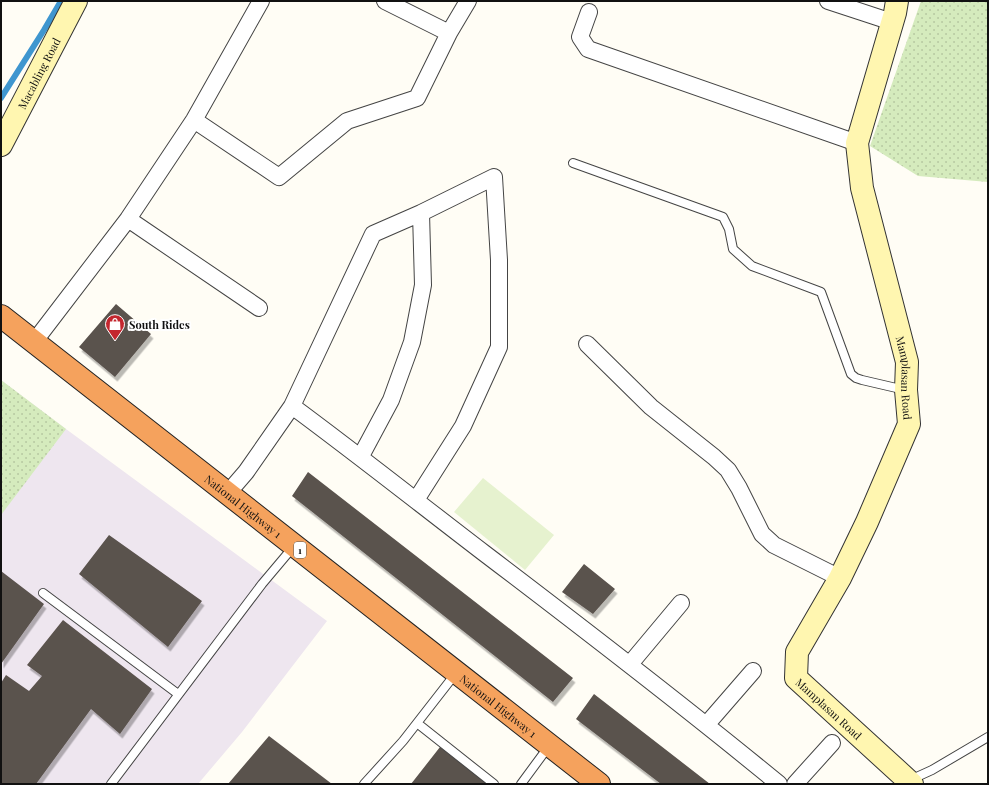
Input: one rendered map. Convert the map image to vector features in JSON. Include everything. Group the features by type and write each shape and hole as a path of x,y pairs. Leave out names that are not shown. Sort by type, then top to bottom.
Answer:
{"highway":[{"name":"National Highway 1","path":"1,316 599,784"}],"street":[{"name":"Macabling Road","path":"1,145 76,1"},
{"path":"34,342 128,219 194,120 261,1"},
{"path":"386,1 449,33"},
{"path":"194,120 279,176 347,121 417,98 449,33 468,1"},
{"path":"828,1 892,22"},
{"name":"Mamplasan Road","path":"897,1 857,143 862,188 907,362 906,390 910,424 867,522 840,578 797,652 796,678 909,783"},
{"path":"589,12 580,37 588,49 857,143"},
{"path":"227,494 246,472 292,406 373,234 421,213 494,177 499,260 499,347 463,426 416,500"},
{"path":"361,456 390,400 412,342 423,285 421,213"},
{"path":"128,219 259,308"},
{"path":"587,344 651,406 728,470 739,488 762,534 768,540 774,545 840,578"},
{"path":"292,406 361,456 630,664 707,724 779,784"},
{"path":"630,664 681,603"},
{"path":"707,724 753,671"},
{"path":"795,784 832,743"}],"lane":[{"path":"573,163 723,218 729,229 733,249 752,266 820,292 851,374 856,378 906,390"},
{"path":"111,784 262,584 294,546"},
{"path":"43,593 178,694"},
{"path":"364,784 403,741 456,673"},
{"path":"417,723 494,784"},
{"path":"909,783 988,736"},
{"path":"521,784 549,745"}],"shaded area":[{"path":"1,380 327,621 242,732 198,784 1,784"}],"green space":[{"path":"921,1 988,1 988,182 918,176 870,146"},
{"path":"1,380 66,429 1,515"},
{"path":"483,478 554,535 525,570 454,512"}],"building":[{"name":"South Rides","path":"116,304 151,334 115,377 79,347"},
{"path":"308,472 573,678 553,702 292,496"},
{"path":"109,535 202,601 168,647 79,574"},
{"path":"584,564 615,589 593,614 562,592"},
{"path":"1,571 44,604 1,664"},
{"path":"63,620 152,689 120,734 91,709 36,784 1,784 1,683 6,675 29,691 42,676 27,665"},
{"path":"594,694 710,784 661,784 576,719"},
{"path":"269,736 332,784 228,784"},
{"path":"440,747 487,784 411,784"}],"waterway":[{"path":"1,98 61,1"}],"place":[{"name":"South Rides","path":"115,341"}]}
